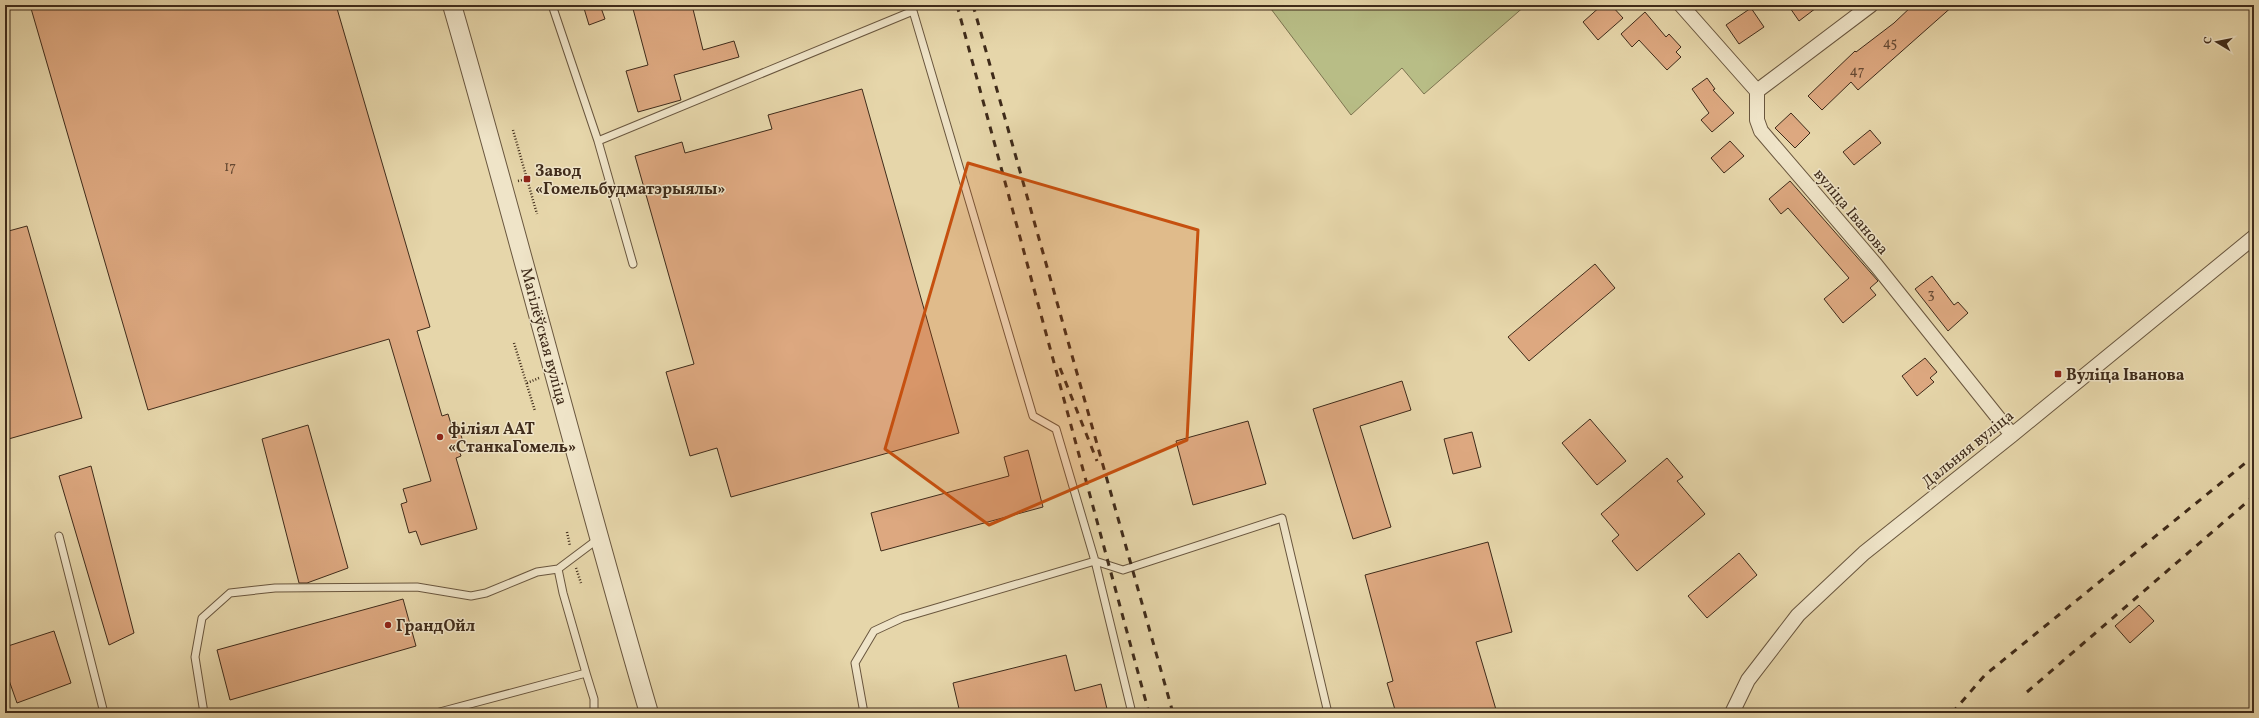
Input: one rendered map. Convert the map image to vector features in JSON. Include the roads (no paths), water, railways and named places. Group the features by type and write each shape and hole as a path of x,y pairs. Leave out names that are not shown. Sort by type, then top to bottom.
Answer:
{"street":[{"name":"Магілёўская вуліца","path":"452,5 506,192 598,539 649,713"},
{"path":"1681,5 1757,91 1871,5"},
{"name":"вуліца Іванова","path":"1757,91 1757,120 1761,131 1876,265 2012,435"},
{"name":"Дальняя вуліца","path":"1732,713 1748,680 1798,615 1864,553 2012,435 2254,237"}],"lane":[{"path":"552,5 598,141 633,264"},
{"path":"598,141 913,11 1033,416 1056,429 1095,561 1132,713"},
{"path":"864,713 855,663 874,631 902,618 1095,561 1123,570 1282,518 1328,713"},
{"path":"59,536 104,713"},
{"path":"204,713 195,657 202,618 230,593 275,588 417,588 471,596 486,593 537,572 558,569 598,539"},
{"path":"558,569 563,593 594,698 594,713"},
{"path":"436,713 586,673"}],"railway":[{"path":"957,5 1149,713"},
{"path":"973,5 1173,713"},
{"path":"1060,368 1097,461"},
{"path":"1952,713 1985,675 2254,456"},
{"path":"2027,692 2254,496"}],"place":[{"name":"Завод «Гомельбудматэрыялы»","path":"527,179"},
{"name":"Вуліца Іванова","path":"2058,374"},
{"name":"філіял ААТ «СтанкаГомель»","path":"440,437"},
{"name":"ГрандОйл","path":"388,625"}]}
